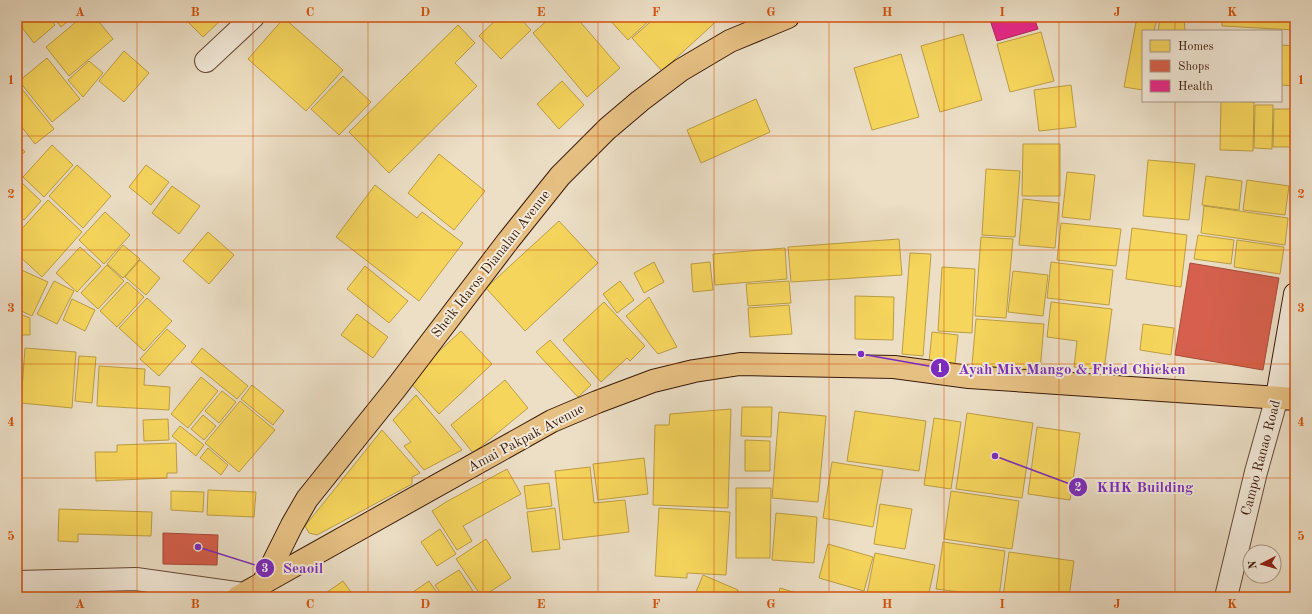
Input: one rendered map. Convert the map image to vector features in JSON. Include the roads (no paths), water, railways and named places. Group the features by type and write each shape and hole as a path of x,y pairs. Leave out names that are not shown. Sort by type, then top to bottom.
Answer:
{"main road":[{"name":"Sheik Idaros Dianalan Avenue","path":"263,582 307,499 396,388 508,241 560,176 607,129 640,101 682,70 730,41 782,18"},
{"name":"Amai Pakpak Avenue","path":"240,596 552,421 596,402 652,381 694,371 740,364 894,366 969,377 1286,398"}],"street":[{"path":"206,61 253,17"},
{"name":"Campo Ranao Road","path":"1226,597 1256,472 1286,398 1295,294"},
{"path":"17,582 136,579 240,596"}],"place":[{"name":"Ayah Mix Mango & Fried Chicken","path":"861,354"},
{"name":"KHK Building","path":"995,456"},
{"name":"Seaoil","path":"198,547"}]}
